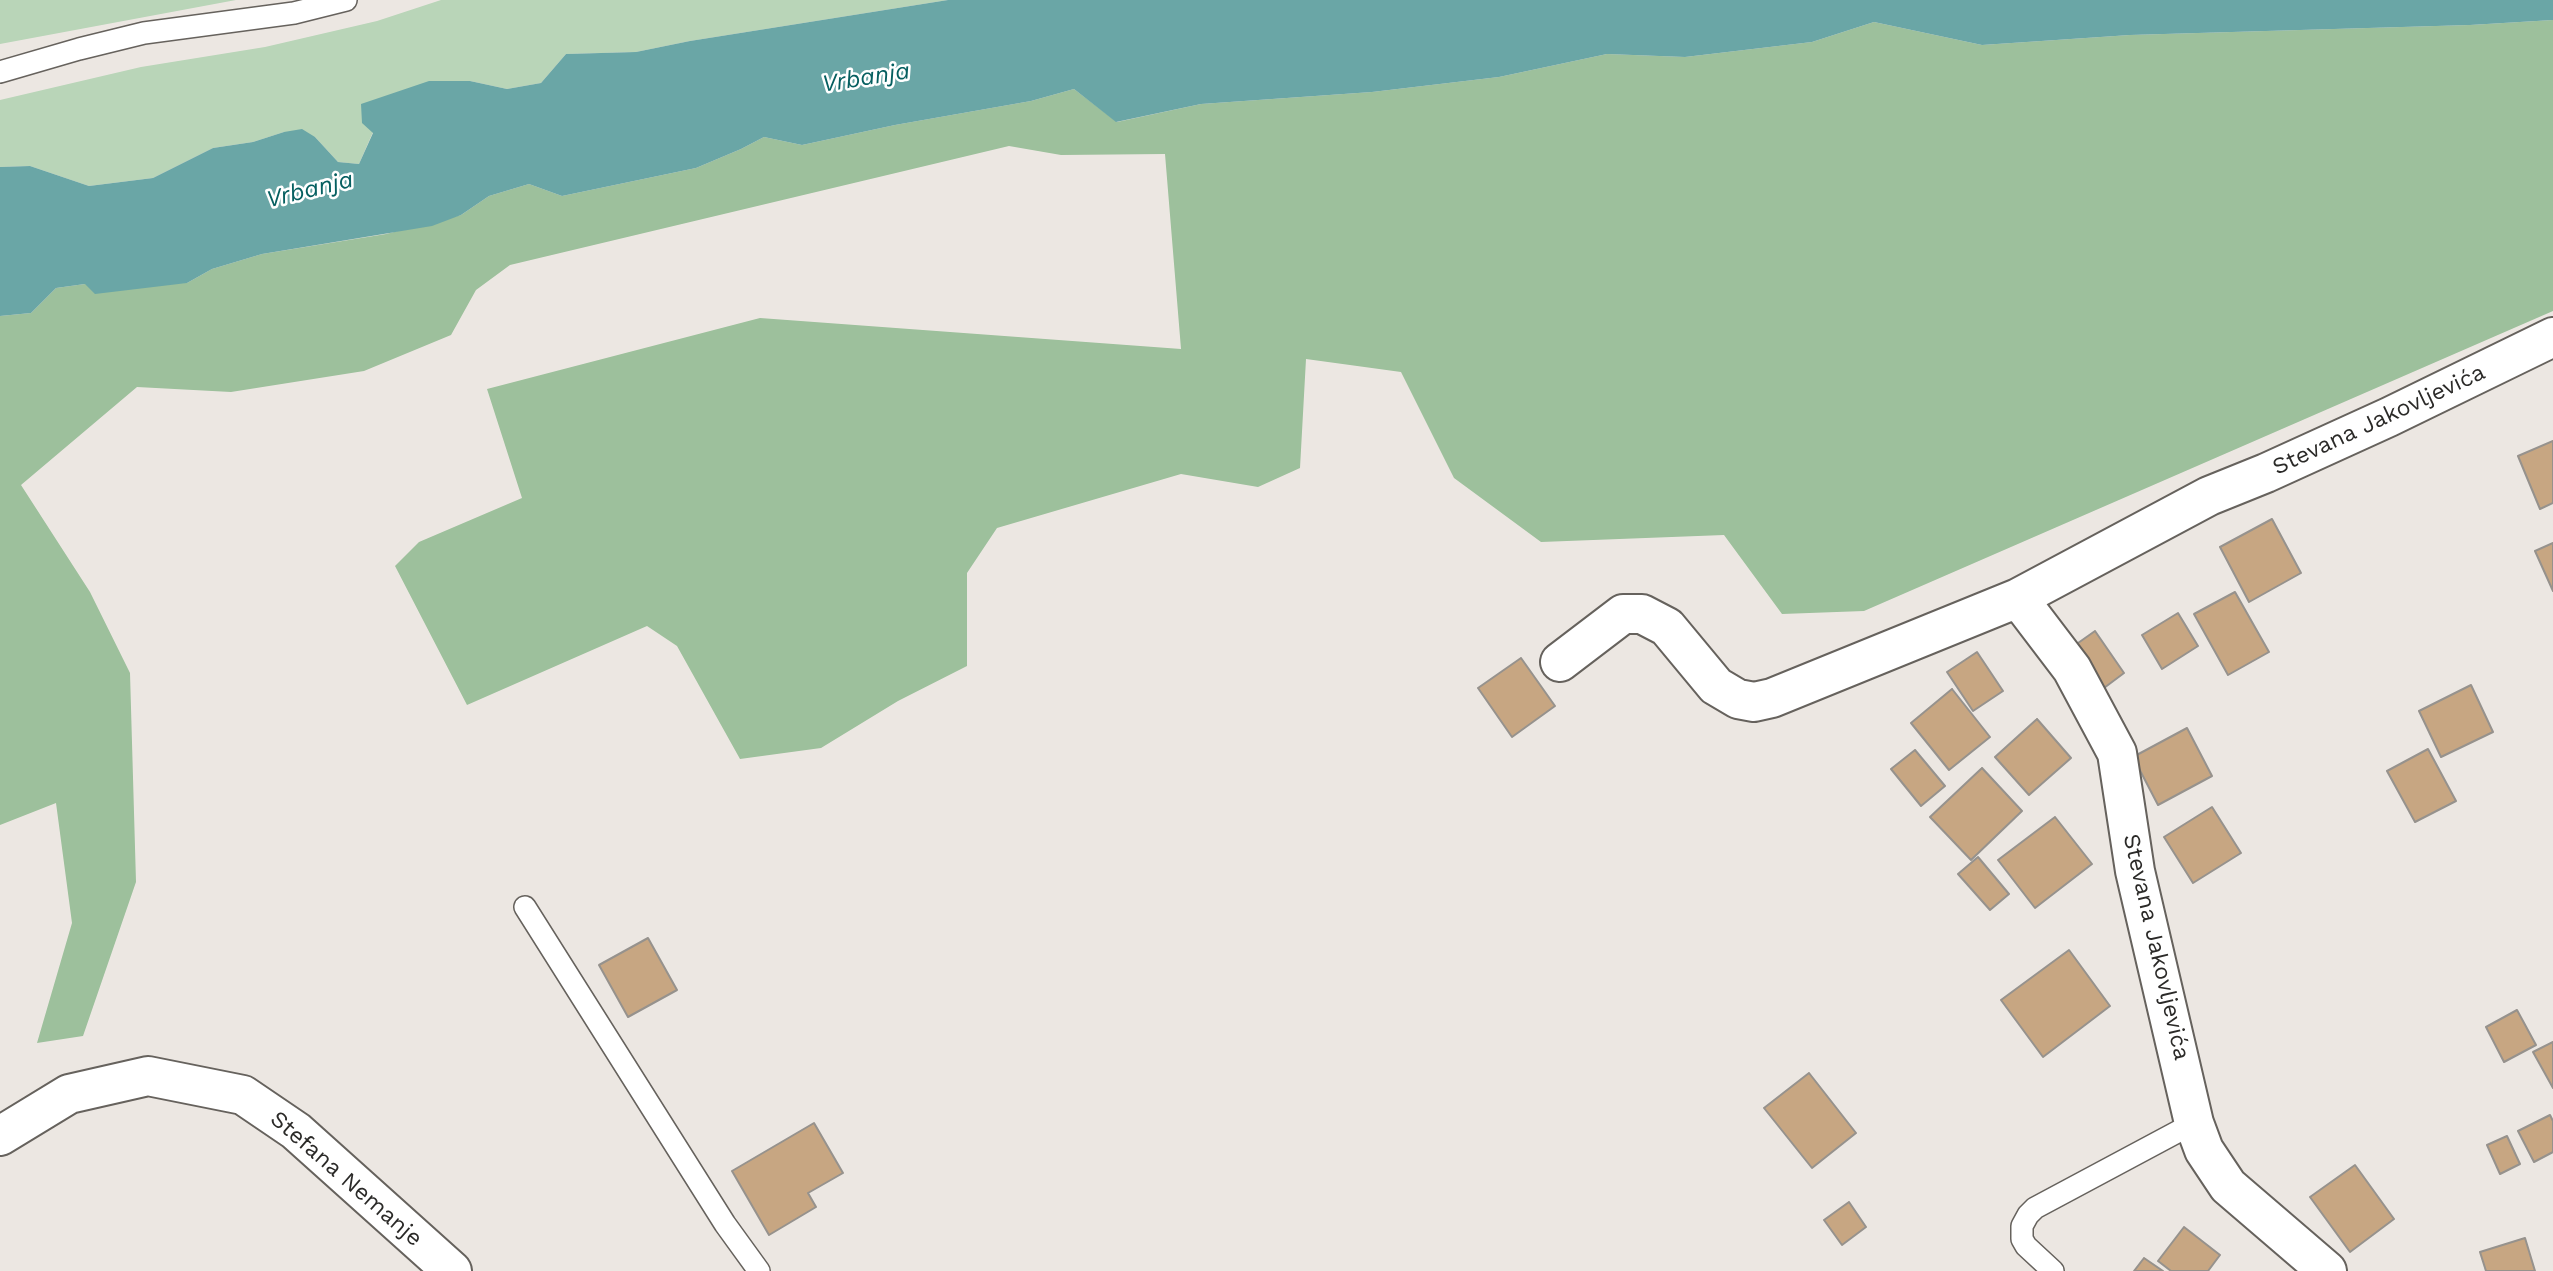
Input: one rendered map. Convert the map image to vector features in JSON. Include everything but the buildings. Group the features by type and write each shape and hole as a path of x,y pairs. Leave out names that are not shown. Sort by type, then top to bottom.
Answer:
{"street":[{"name":"Stevana Jakovljevića","path":"1560,662 1623,614 1642,614 1667,626 1716,686 1738,699 1754,702 1772,698 2018,598 2209,496 2389,417 2553,337"},
{"name":"Stevana Jakovljevića","path":"2018,598 2072,669 2117,753 2136,871 2194,1123 2204,1150 2228,1186 2327,1271"},
{"name":"Stefana Nemanje","path":"0,1136 69,1094 148,1076 243,1095 296,1132 452,1271"}],"lane":[{"path":"0,72 144,33 294,13 346,0"},
{"path":"525,907 725,1224 759,1271"},
{"path":"2053,1271 2022,1239 2022,1226 2028,1215 2035,1208 2194,1123"}],"green space":[{"path":"0,0 236,0 0,44"},
{"path":"441,0 948,0 636,52 566,54 541,83 507,89 470,81 373,132 359,164 338,162 315,137 284,132 253,142 213,148 153,178 89,186 30,166 0,167 0,100 141,67 265,47 377,21"},
{"path":"2553,20 2553,311 1864,611 1782,614 1724,535 1541,542 1454,478 1401,372 1306,359 1300,468 1258,487 1181,474 997,528 967,573 967,666 898,701 821,748 740,759 677,646 647,626 467,705 395,566 419,542 522,498 487,389 760,318 1181,349 1165,154 1061,155 1009,146 510,265 476,290 451,335 364,371 231,392 137,387 21,485 90,592 130,673 136,882 83,1036 37,1043 72,923 56,803 0,825 0,316 31,313 56,288 85,284 187,283 212,269 262,254 386,234 461,215 489,196 529,184 562,196 696,168 764,137 802,145 1031,101 1074,89 1117,122 1201,104 1372,92 1499,77 1607,54 1685,57 1812,42 1874,22 1982,45 2130,35"}],"water":[{"name":"Vrbanja","path":"948,0 2553,0 2553,20 2130,35 1982,45 1874,22 1812,42 1685,57 1607,54 1499,77 1372,92 1201,104 1116,122 1074,89 1031,101 802,145 764,137 696,168 562,196 529,184 489,196 461,215 432,226 262,254 212,269 187,283 95,294 85,284 56,288 31,313 0,316 0,167 30,166 89,186 153,178 213,148 253,142 302,129 315,137 338,162 359,164 373,133 362,123 361,104 429,81 470,81 507,89 541,83 566,54 636,52"}]}
